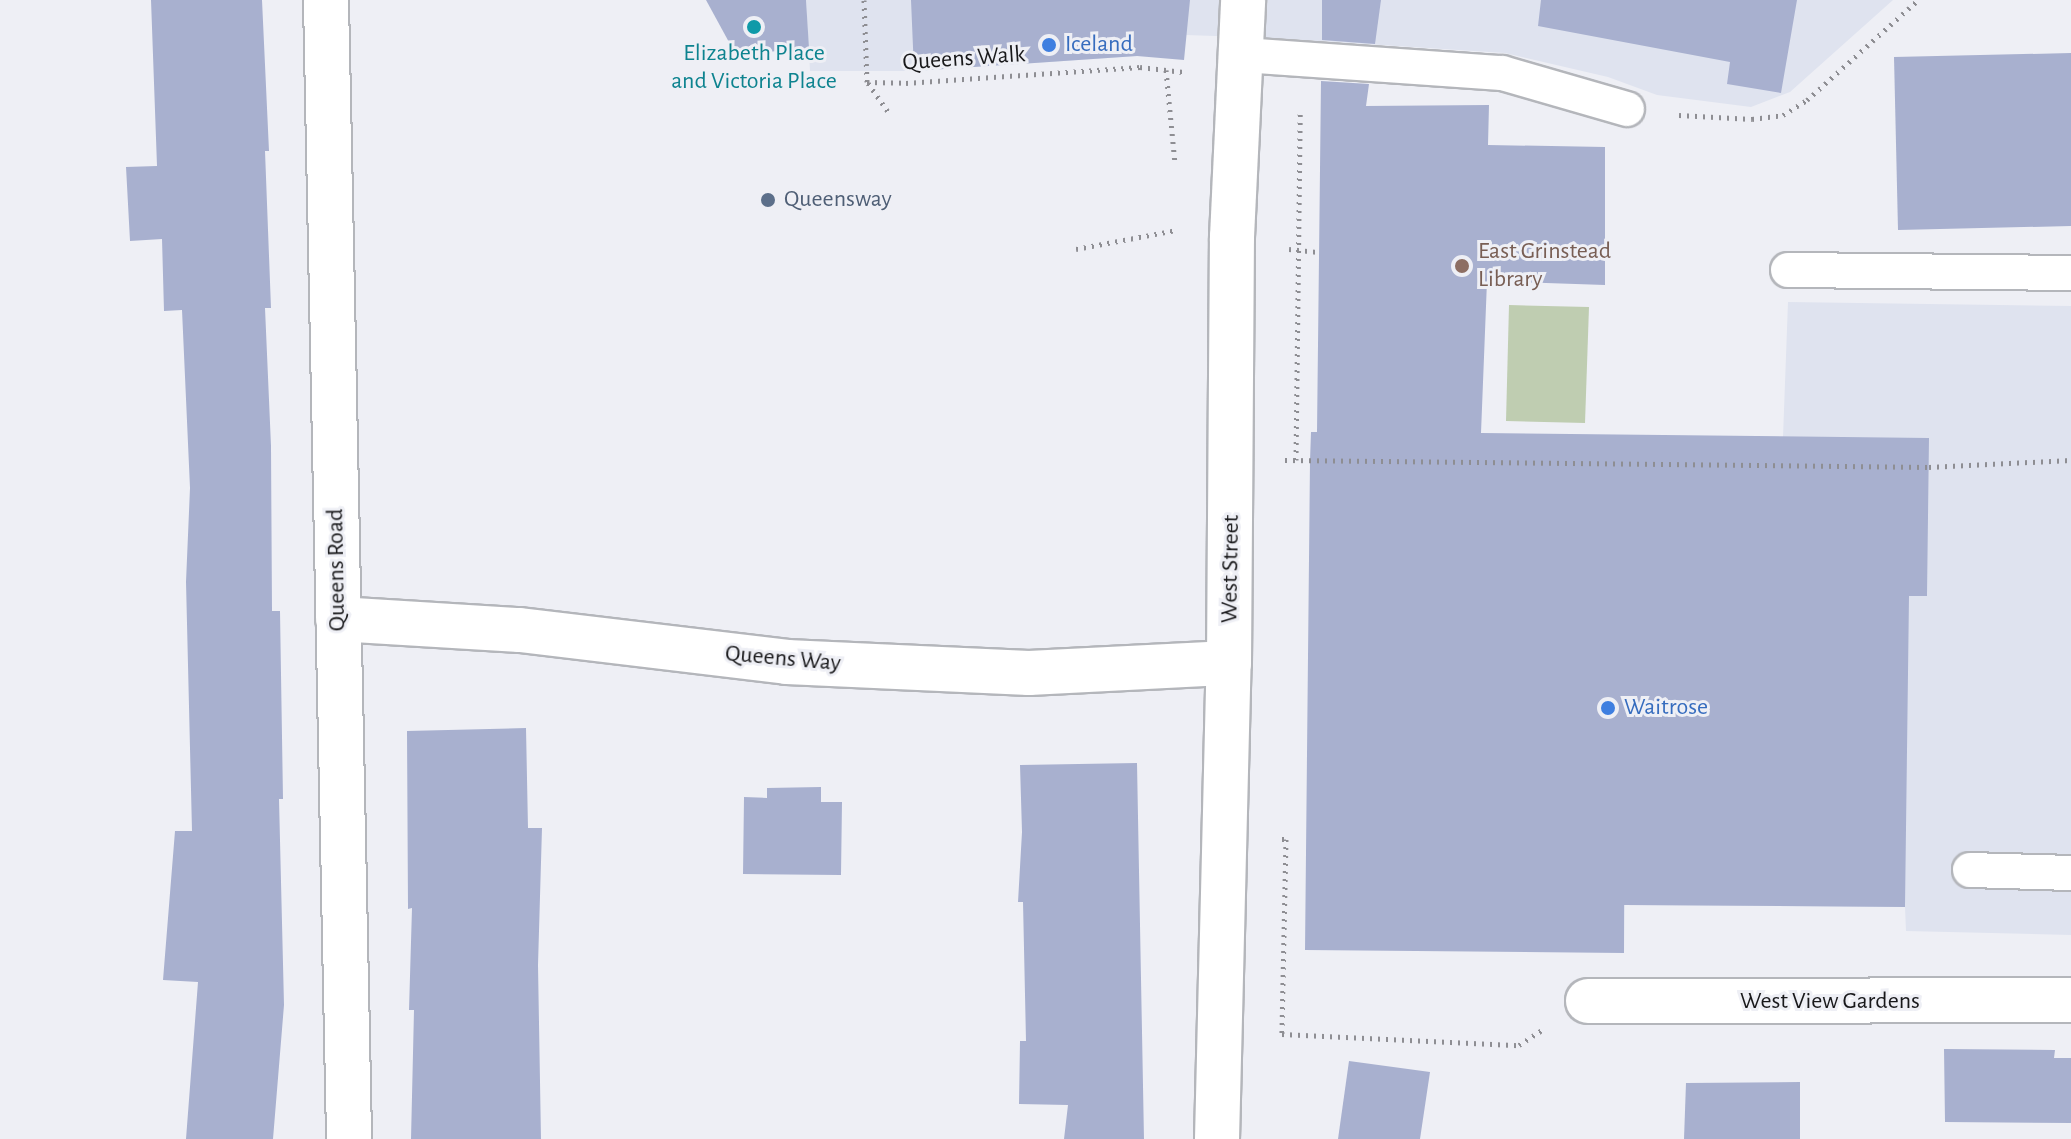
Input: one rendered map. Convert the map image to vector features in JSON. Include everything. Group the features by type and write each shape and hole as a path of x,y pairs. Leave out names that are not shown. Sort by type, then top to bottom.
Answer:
{"street":[{"name":"Queens Road","path":"326,0 349,1139"},
{"name":"West Street","path":"1217,1139 1229,663 1232,237 1243,0"},
{"name":"Queens Way","path":"338,619 520,630 787,662 1029,673 1229,663"},
{"name":"West View Gardens","path":"1588,1001 2071,1000"}],"lane":[{"path":"1241,66 1301,58 1502,73 1627,109"},
{"path":"1788,270 2071,273"},
{"path":"1970,870 2071,873"}],"path":[{"name":"Queens Walk","path":"864,0 867,82 906,83 1140,67 1241,66"},
{"path":"1627,109 1752,119 1783,115 1807,100 1918,0"},
{"path":"1296,460 1301,58"},
{"path":"867,82 888,112"},
{"path":"1076,249 1181,229"},
{"path":"1299,251 1319,252"},
{"path":"1281,460 1929,467 2071,460"},
{"path":"1225,838 1286,839 1282,1034 1519,1045 1588,1001"}],"shaded area":[{"path":"806,0 1893,0 1790,92 1751,107 1657,95 1608,77 1505,53 1272,38 1186,35 1137,56 914,71 810,71"},
{"path":"1788,302 2071,306 2071,935 1906,931 1905,907 1625,905 1624,953 1311,490 1311,432 1783,437"}],"green space":[{"path":"1509,305 1589,307 1585,423 1506,421"}],"building":[{"path":"151,0 262,0 269,151 265,151 271,308 265,308 271,446 272,611 280,611 283,799 279,799 284,1005 273,1139 186,1139 198,982 163,980 175,831 192,831 186,582 190,488 182,310 164,311 162,239 130,241 126,167 157,166"},
{"name":"Elizabeth Place and Victoria Place","path":"706,0 806,0 809,48 736,55"},
{"name":"Iceland","path":"911,0 1190,0 1184,60 1137,56 914,71"},
{"path":"1322,0 1381,0 1375,44 1322,40"},
{"path":"1541,0 1797,0 1781,93 1727,84 1730,62 1538,26"},
{"path":"2071,53 2071,226 1898,230 1894,57"},
{"name":"Waitrose","path":"1321,81 1369,84 1366,106 1489,105 1488,145 1605,147 1605,285 1487,281 1481,433 1929,438 1927,596 1909,596 1905,907 1624,905 1624,953 1305,950 1310,461 1311,432 1317,432"},
{"path":"526,728 528,828 542,828 538,965 541,1139 411,1139 414,1010 409,1010 412,908 408,909 407,731"},
{"path":"1137,763 1144,1139 1064,1139 1068,1105 1019,1104 1020,1041 1026,1041 1023,902 1018,902 1022,832 1020,765"},
{"path":"821,787 821,802 842,802 841,875 743,874 744,797 767,798 767,788"},
{"path":"1944,1049 2055,1050 2054,1058 2071,1058 2071,1123 1945,1122"},
{"path":"1349,1061 1430,1072 1420,1139 1338,1139"},
{"path":"1800,1082 1800,1139 1684,1139 1686,1083"}],"place":[{"name":"Elizabeth Place and Victoria Place","path":"754,27"},
{"name":"Iceland","path":"1049,45"},
{"name":"Queensway","path":"768,200"},
{"name":"East Grinstead Library","path":"1462,266"},
{"name":"Waitrose","path":"1608,708"}]}
